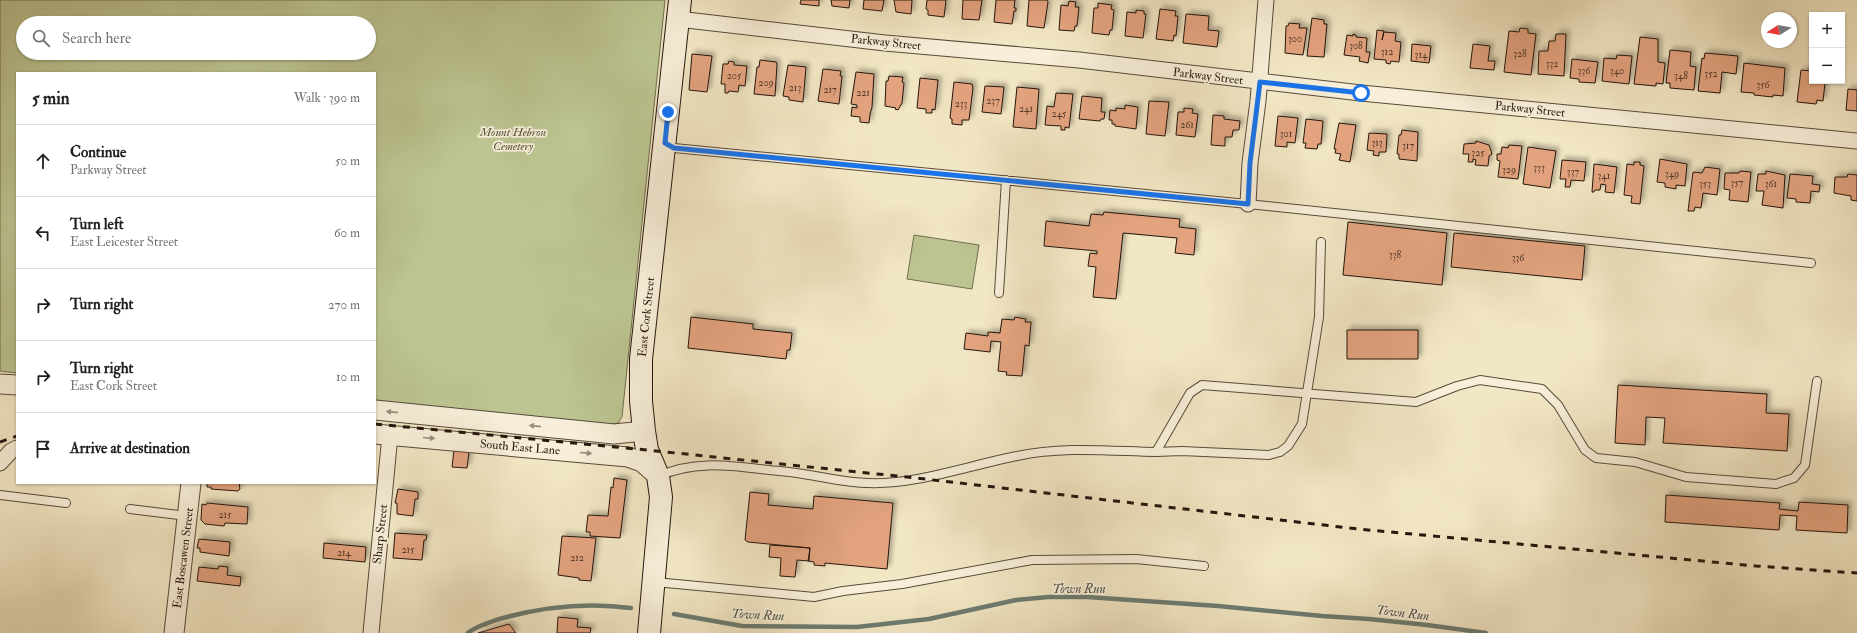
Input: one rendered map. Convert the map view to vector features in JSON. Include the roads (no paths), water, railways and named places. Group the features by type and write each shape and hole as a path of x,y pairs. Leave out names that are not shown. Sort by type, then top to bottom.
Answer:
{"main road":[{"name":"East Cork Street","path":"649,633 661,511 661,496 658,476 647,450 644,431 640,381 642,339 679,10"}],"street":[{"path":"1248,204 1250,163 1260,82 1266,0"},
{"name":"Parkway Street","path":"679,10 885,43 1079,60 1260,82 1857,141"},
{"path":"0,384 16,385"},
{"name":"South East Lane","path":"376,410 614,434 644,431"},
{"name":"South East Lane","path":"383,434 628,457 642,462 658,476"},
{"name":"Sharp Street","path":"371,633 383,434"},
{"path":"0,464 11,451 16,448"},
{"name":"East Boscawen Street","path":"174,633 191,484"}],"lane":[{"path":"665,143 674,148 1248,204 1811,263"},
{"path":"999,294 1006,180"},
{"path":"658,476 671,470 719,465 808,475 838,481 868,484 898,483 1018,455 1057,450 1156,452 1182,451 1269,455 1280,452 1288,446 1302,424 1308,394 1319,317 1321,242"},
{"path":"1156,452 1190,392 1202,385 1416,402 1457,386 1480,380 1542,389 1558,405 1585,450 1596,458 1635,462 1686,477 1776,484 1794,478 1805,465 1817,381"},
{"path":"0,495 66,503"},
{"path":"130,509 188,516"},
{"path":"654,582 814,597 843,591 895,586 1032,560 1136,559 1204,566"}],"waterway":[{"name":"Town Run","path":"674,614 742,626 857,627 929,619 1016,600 1048,597 1087,597 1218,606 1369,619 1486,633"},
{"name":"Town Run","path":"468,633 478,627 496,620 546,609 580,606 614,606 631,608"}],"railway":[{"path":"376,424 916,478 1358,529 1756,566 1857,573"},
{"path":"0,442 16,436"}],"park label":[{"name":"Mount Hebron Cemetery","path":"513,139"}]}
